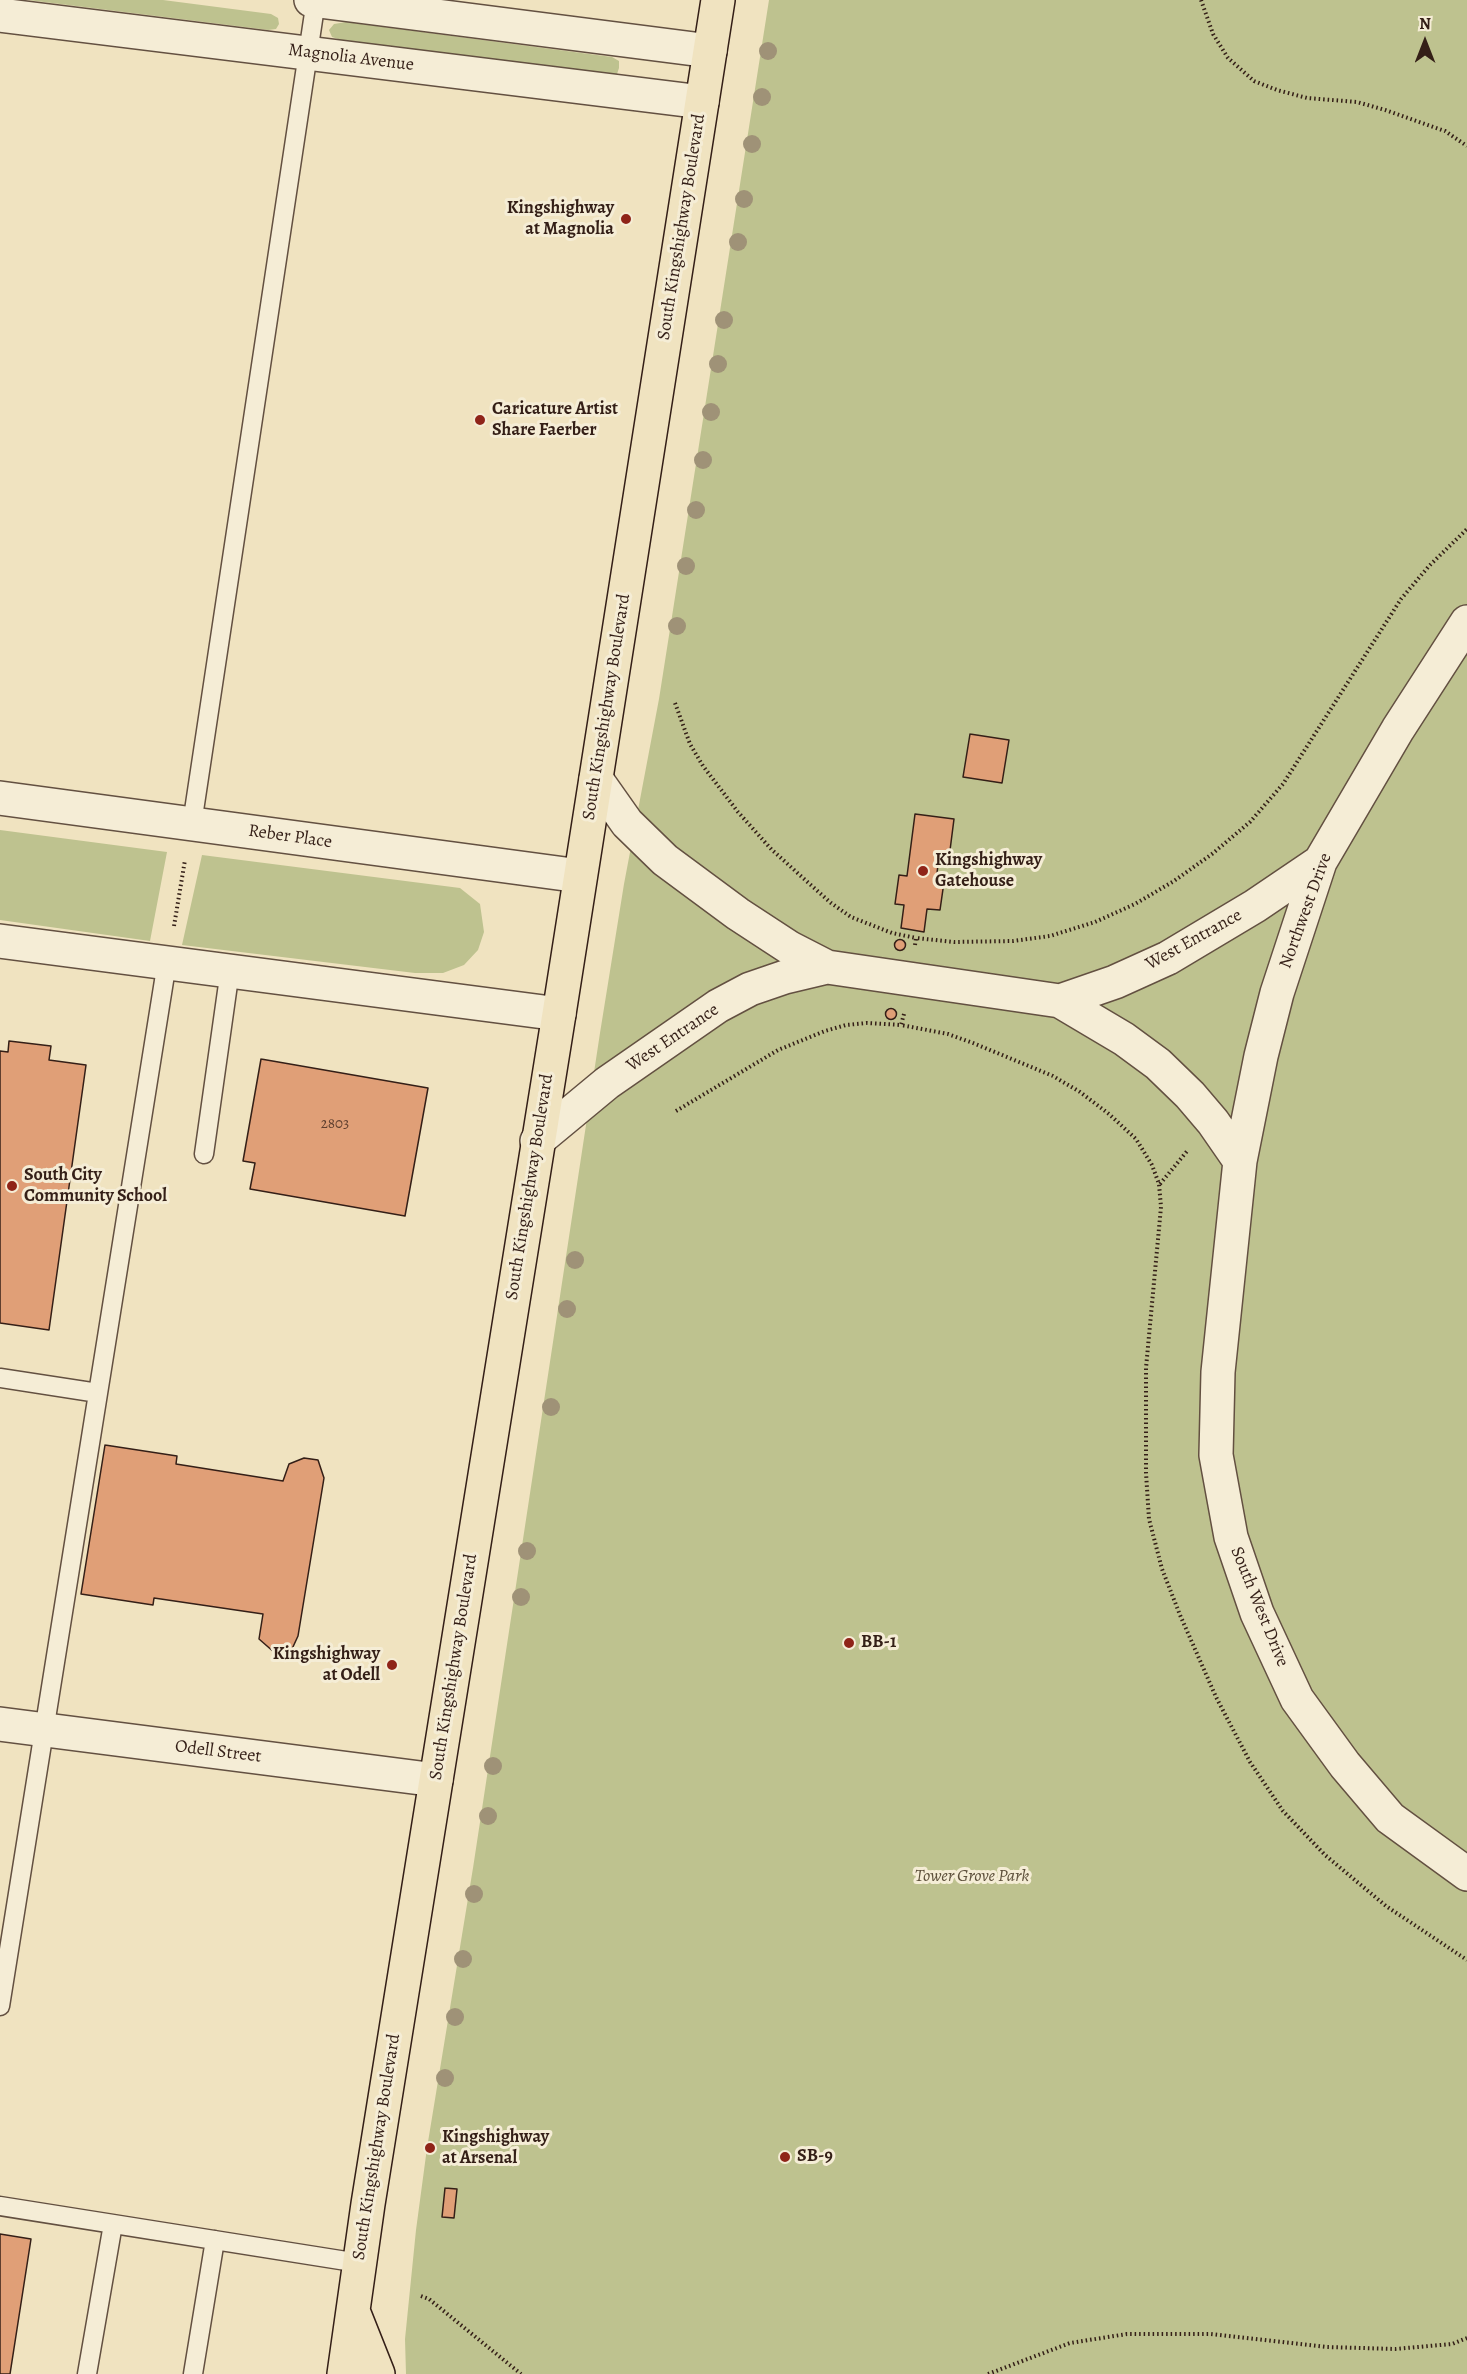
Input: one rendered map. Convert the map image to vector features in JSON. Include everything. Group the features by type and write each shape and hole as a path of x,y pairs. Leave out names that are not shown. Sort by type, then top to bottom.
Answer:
{"main road":[{"name":"South Kingshighway Boulevard","path":"344,2374 359,2263 559,1014 718,0"},
{"path":"352,2309 378,2374"}],"street":[{"path":"310,0 710,51"},
{"name":"Magnolia Avenue","path":"0,15 702,102"},
{"name":"Northwest Drive","path":"1240,1161 1261,1056 1277,993 1320,862 1398,729 1467,622"},
{"name":"West Entrance","path":"596,779 627,823 665,860 738,914 790,948 826,967 1060,1001 1124,1039 1158,1064 1213,1122 1240,1161"},
{"name":"Reber Place","path":"0,798 580,876"},
{"name":"West Entrance","path":"1060,1001 1115,982 1168,958 1255,906 1320,862"},
{"path":"0,941 559,1014"},
{"name":"West Entrance","path":"537,1141 607,1083 718,1006 758,986 826,967"},
{"name":"South West Drive","path":"1240,1161 1219,1360 1216,1455 1231,1537 1257,1613 1297,1700 1390,1818 1467,1874"},
{"name":"Odell Street","path":"0,1724 436,1780"}],"lane":[{"path":"192,824 316,0"},
{"path":"0,2007 167,962"},
{"path":"204,1154 230,970"},
{"path":"0,1378 98,1394"},
{"path":"0,2206 359,2263"},
{"path":"87,2374 113,2224"},
{"path":"193,2374 215,2240"}],"path":[{"path":"1200,0 1228,58 1254,81 1307,98 1357,102 1385,110 1445,131 1467,146"},
{"path":"675,703 690,744 724,796 772,850 831,903 851,917 892,933 916,938 966,942 1012,941 1050,936 1095,922 1135,904 1174,881 1212,854 1250,822 1283,784 1401,599 1429,566 1467,529"},
{"path":"167,962 192,824"},
{"path":"914,950 916,938"},
{"path":"676,1112 778,1050 825,1030 867,1023 902,1025"},
{"path":"1159,1184 1189,1149"},
{"path":"421,2296 429,2299 521,2374"},
{"path":"988,2374 1070,2343 1127,2334 1211,2334 1327,2347 1395,2349 1452,2344 1467,2338"}],"green space":[{"path":"28,0 163,0 271,14 278,18 279,24 276,29 268,30"},
{"name":"Tower Grove Park","path":"769,0 1467,0 1467,2374 406,2374 405,2339 427,2148 473,1868 600,1033 624,884 659,699"},
{"path":"346,22 612,57 619,61 619,68 617,74 610,75 332,37 329,30 334,24"},
{"path":"0,830 167,852 150,941 0,920"},
{"path":"202,855 460,888 480,904 484,932 478,950 464,965 443,973 415,973 182,945"}],"building":[{"path":"970,734 1009,740 1002,783 963,777"},
{"name":"Kingshighway Gatehouse","path":"915,814 954,819 948,866 938,865 936,881 944,882 940,910 927,909 924,932 901,928 904,905 895,904 899,875 907,876"},
{"path":"900,939 906,945 900,951 894,945"},
{"path":"891,1008 897,1014 891,1020 885,1014"},
{"path":"9,1041 51,1046 49,1060 86,1065 49,1330 0,1323 0,1051 8,1052"},
{"path":"261,1059 428,1088 405,1216 250,1189 255,1163 243,1161"},
{"path":"105,1445 177,1456 176,1464 283,1481 289,1464 304,1458 318,1460 324,1478 298,1636 292,1649 275,1653 259,1639 263,1614 154,1598 153,1605 81,1594"},
{"path":"445,2188 457,2189 454,2218 442,2217"},
{"path":"0,2234 31,2239 10,2374 0,2374"}],"place":[{"name":"Kingshighway at Magnolia","path":"626,219"},
{"name":"Caricature Artist Share Faerber","path":"480,420"},
{"name":"Kingshighway Gatehouse","path":"923,871"},
{"name":"South City Community School","path":"12,1186"},
{"name":"BB-1","path":"849,1643"},
{"name":"Kingshighway at Odell","path":"392,1665"},
{"name":"Kingshighway at Arsenal","path":"430,2148"},
{"name":"SB-9","path":"785,2157"}]}
